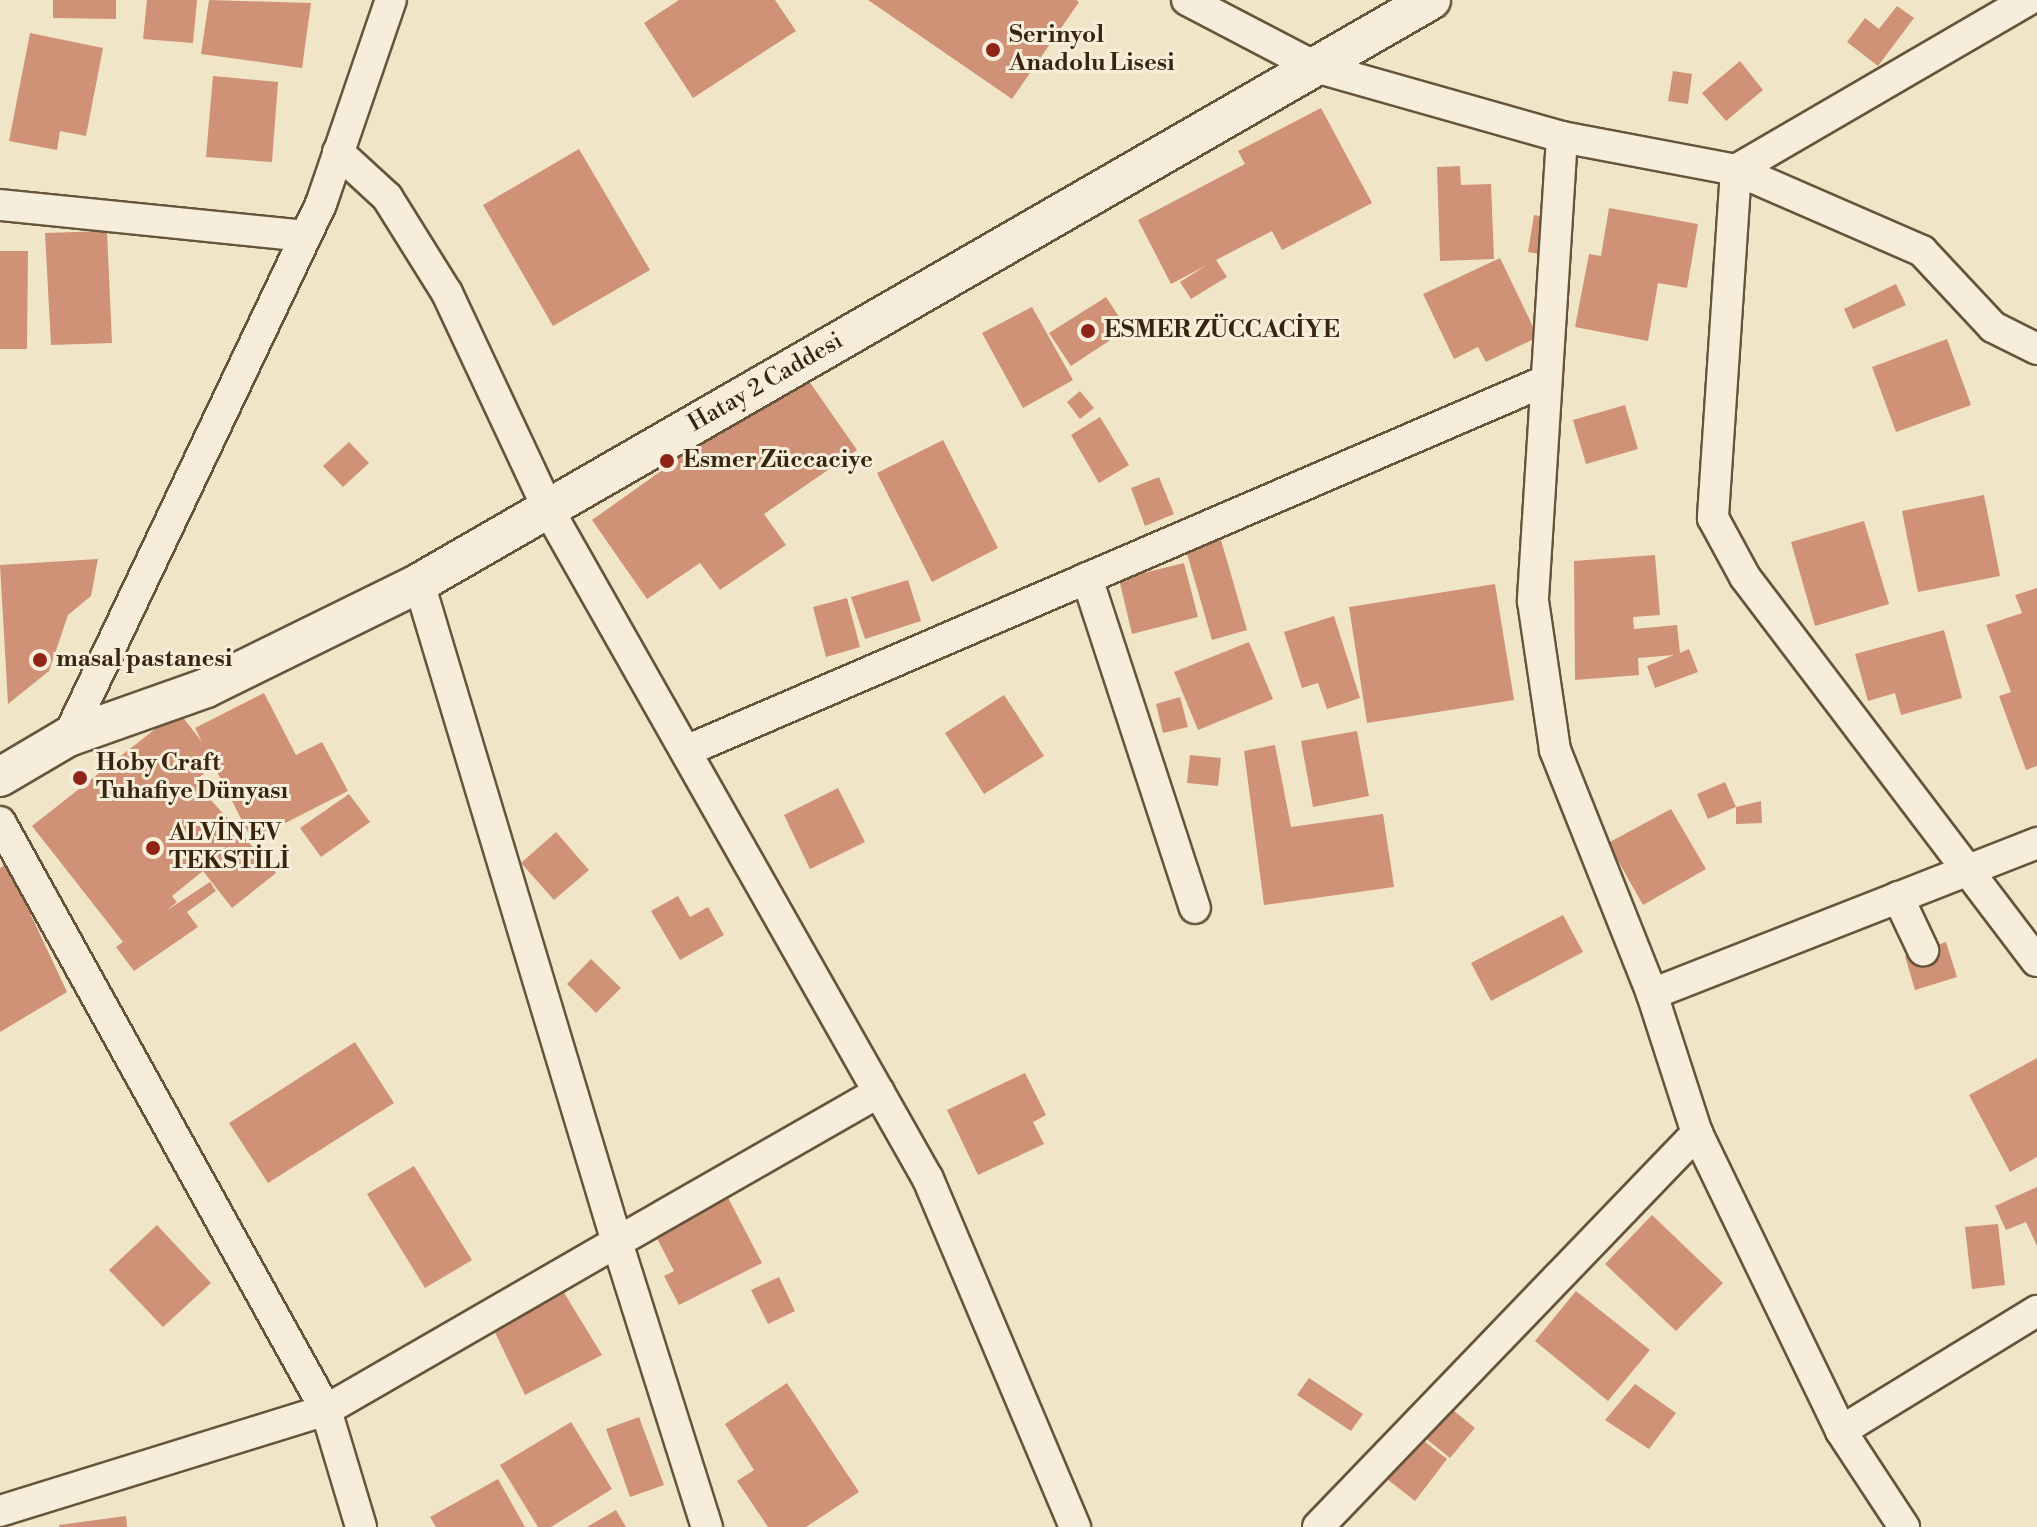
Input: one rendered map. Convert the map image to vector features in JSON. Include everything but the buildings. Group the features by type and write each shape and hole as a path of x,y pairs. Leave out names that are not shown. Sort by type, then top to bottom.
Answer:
{"street":[{"path":"68,737 305,236 391,0"},
{"path":"1187,0 1315,67 1562,137 1736,170 1922,251 1993,327 2037,349"},
{"name":"Hatay 2 Caddesi","path":"0,777 68,737 206,688 419,583 1431,0"},
{"path":"1736,170 1965,43 2028,0"},
{"path":"1562,137 1543,382 1533,601 1555,750 1652,994 1697,1133 1841,1431 1904,1527"},
{"path":"338,152 387,197 447,293 548,509 928,1179 1075,1527"},
{"path":"1736,170 1713,518 1745,577 2037,961"},
{"path":"0,205 305,236"},
{"path":"686,751 1543,382"},
{"path":"1087,578 1195,908"},
{"path":"419,583 617,1242 707,1527"},
{"path":"0,822 326,1410 361,1527"},
{"path":"1652,994 2037,843"},
{"path":"1898,897 1923,950"},
{"path":"0,1511 326,1410 879,1092"},
{"path":"1318,1527 1697,1133"},
{"path":"1841,1431 2037,1311"}],"place":[{"name":"Serinyol Anadolu Lisesi","path":"993,50"},
{"name":"ESMER ZÜCCACİYE","path":"1088,331"},
{"name":"Esmer Züccaciye","path":"667,461"},
{"name":"masal pastanesi","path":"40,660"},
{"name":"Hoby Craft Tuhafiye Dünyası","path":"80,778"},
{"name":"ALVİN EV TEKSTİLİ","path":"153,848"}]}
